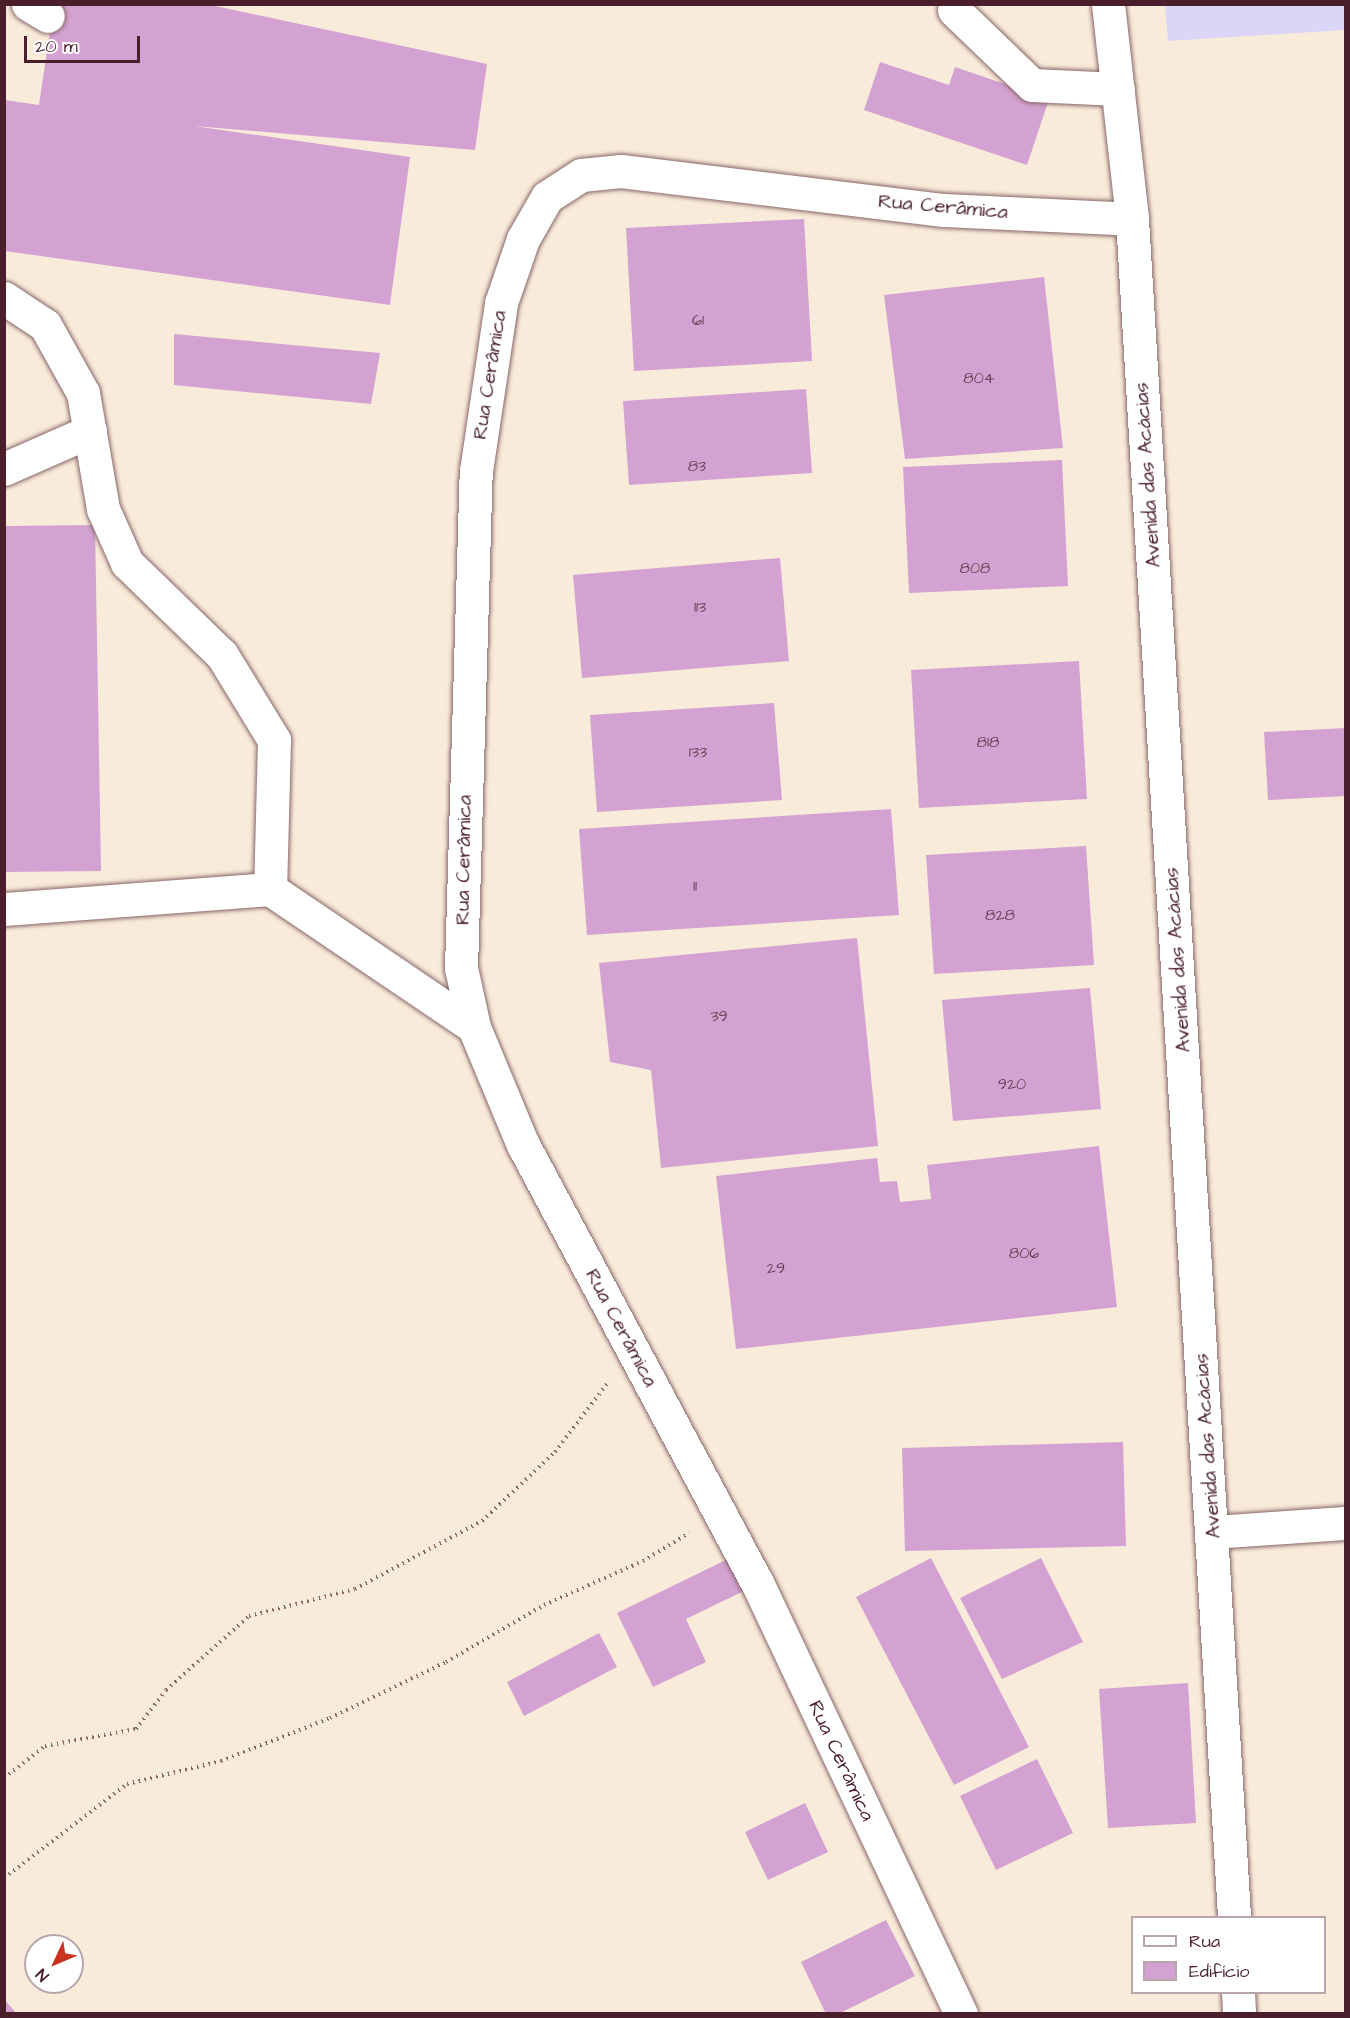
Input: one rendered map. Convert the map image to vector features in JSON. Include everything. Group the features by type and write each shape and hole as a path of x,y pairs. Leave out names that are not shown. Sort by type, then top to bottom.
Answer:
{"street":[{"name":"Avenida das Acácias","path":"1108,4 1132,219 1214,1532 1234,1916"},
{"path":"954,10 1032,85 1118,89"},
{"name":"Rua Cerâmica","path":"961,2013 720,1514 523,1145 474,1027 461,968 476,471 501,303 524,238 548,197 581,175 621,171 945,210 1132,219"},
{"path":"4,298 45,325 83,393 103,509 127,563 222,654 274,740 270,889"},
{"path":"4,469 90,431"},
{"path":"4,909 270,889 474,1027"},
{"path":"1214,1532 1346,1523"},
{"path":"1238,1994 1239,2013"}],"path":[{"path":"4,1778 45,1746 136,1729 166,1690 249,1616 355,1589 482,1521 555,1452 633,1349"},
{"path":"4,1878 127,1784 222,1761 330,1718 446,1662 544,1605 643,1561 720,1514"}],"shaded area":[{"path":"1165,5 1345,5 1345,30 1168,41"}],"building":[{"path":"54,4 206,4 487,64 475,150 194,126 410,157 390,305 5,251 5,100 39,105"},
{"path":"880,62 949,85 955,67 1049,99 1027,165 864,110"},
{"path":"804,219 812,361 634,371 626,228"},
{"path":"1044,277 1063,448 905,459 884,295"},
{"path":"174,334 380,353 371,404 174,385"},
{"path":"806,389 812,473 629,485 623,401"},
{"path":"1062,460 1068,586 909,593 903,467"},
{"path":"95,525 101,871 4,872 4,526"},
{"path":"780,558 789,661 582,678 573,575"},
{"path":"1079,661 1087,799 919,808 911,670"},
{"path":"774,703 782,800 597,812 590,715"},
{"path":"1346,728 1346,796 1268,800 1264,732"},
{"path":"891,809 899,915 587,935 579,829"},
{"path":"1086,846 1094,965 934,974 926,855"},
{"path":"857,938 878,1146 661,1168 651,1070 610,1062 599,963"},
{"path":"1090,988 1101,1109 953,1121 942,1000"},
{"path":"1099,1146 1117,1307 736,1349 716,1176 877,1158 880,1182 897,1181 900,1202 931,1199 927,1165"},
{"path":"1123,1442 1126,1546 905,1551 902,1448"},
{"path":"732,1557 748,1589 686,1619 706,1662 653,1687 617,1613"},
{"path":"931,1558 1029,1747 954,1785 856,1597"},
{"path":"1041,1558 1083,1642 1002,1679 960,1598"},
{"path":"599,1633 617,1667 524,1716 507,1682"},
{"path":"1188,1683 1196,1823 1108,1828 1099,1689"},
{"path":"1037,1759 1073,1833 996,1870 960,1796"},
{"path":"805,1803 828,1852 768,1880 745,1832"},
{"path":"886,1920 915,1976 838,2014 826,2014 801,1962"},
{"path":"4,1999 17,2014 4,2014"}]}
